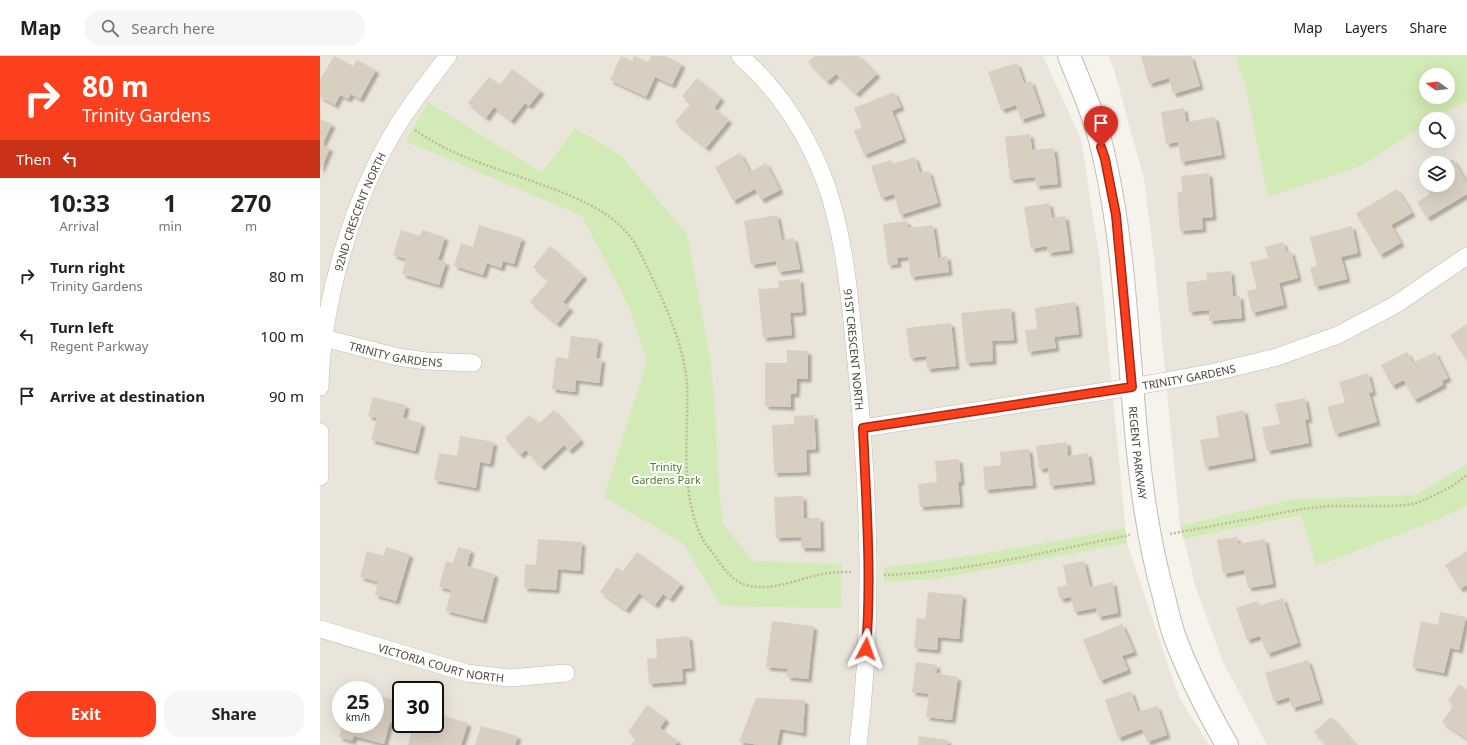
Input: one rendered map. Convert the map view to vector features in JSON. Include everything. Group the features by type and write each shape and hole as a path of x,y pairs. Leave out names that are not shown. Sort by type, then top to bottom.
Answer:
{"street":[{"name":"92ND CRESCENT NORTH","path":"320,387 322,338 344,247 361,199 379,159 401,121 418,95 448,56"},
{"name":"91ST CRESCENT NORTH","path":"740,56 750,65 782,102 806,140 825,184 838,223 847,272 863,428 868,531 868,636 858,745"},
{"name":"REGENT PARKWAY","path":"1069,56 1090,110 1105,159 1116,215 1142,484 1149,535 1159,582 1174,635 1200,694 1227,745"},
{"name":"TRINITY GARDENS","path":"863,428 1132,387 1215,372 1277,357 1338,334 1395,304 1467,256"},
{"name":"TRINITY GARDENS","path":"322,338 398,357 426,361 473,363"},
{"path":"320,432 320,477"},
{"name":"VICTORIA COURT NORTH","path":"320,629 467,673 510,678 566,673"}],"path":[{"path":"401,121 426,138 456,153 547,187 595,207 611,217 633,241 662,298 675,332 682,357 687,390 687,479 692,513 703,540 726,571 736,580 746,585 759,587 776,585 829,573 856,572"},
{"path":"1166,535 1302,509 1329,506 1391,506 1417,503 1454,485 1467,475"},
{"path":"881,575 919,573 961,568 1132,534"}],"shaded area":[{"path":"320,56 1043,56 1081,139 1100,261 1127,543 1179,697 1209,745 320,745"},
{"path":"1108,56 1235,56 1246,88 1363,165 1419,129 1419,148 1455,148 1455,112 1446,112 1467,101 1467,464 1415,495 1293,499 1180,526 1154,257 1144,179 1114,70"},
{"path":"1467,506 1467,745 1267,745 1223,662 1195,585 1184,539 1302,515 1316,565 1437,520"}],"green space":[{"path":"1235,56 1467,56 1467,101 1446,112 1419,112 1419,129 1363,165 1268,197 1246,88"},
{"name":"Trinity Gardens Park","path":"428,102 542,173 575,128 620,155 687,234 711,363 719,489 723,524 753,561 842,564 841,608 721,606 683,543 604,497 647,361 630,309 582,216 406,141"},
{"path":"1467,464 1467,506 1437,520 1316,566 1301,515 1183,539 1180,526 1293,499 1415,495"},
{"path":"1125,528 1127,543 935,579 884,582 884,567 975,555"}],"building":[{"path":"334,56 353,66 357,60 376,70 360,99 351,94 348,99 340,95 335,105 320,97 320,80"},
{"path":"621,56 632,61 635,56 648,62 651,56 665,56 682,64 672,85 655,77 646,97 610,80"},
{"path":"815,56 859,56 877,74 856,94 836,74 827,82 808,62"},
{"path":"1141,56 1191,56 1200,86 1173,94 1169,78 1149,84"},
{"path":"1017,63 1024,83 1031,81 1042,113 1021,120 1016,105 1001,110 988,72"},
{"path":"512,69 541,91 529,106 525,103 511,121 494,107 486,118 468,103 489,77 500,85"},
{"path":"697,78 721,98 714,108 729,120 706,148 675,122 691,103 682,96"},
{"path":"894,92 901,107 892,111 903,139 864,155 854,131 862,127 854,108"},
{"path":"1184,108 1186,122 1215,117 1222,155 1181,162 1178,142 1166,144 1161,112"},
{"path":"320,119 332,124 322,145 330,148 320,171"},
{"path":"1030,134 1032,150 1054,148 1058,184 1036,186 1035,177 1010,180 1005,137"},
{"path":"740,153 750,172 766,163 780,190 761,200 755,189 733,201 715,167"},
{"path":"915,157 920,173 929,171 938,203 900,215 894,194 881,198 871,166 891,160 892,164"},
{"path":"1455,162 1467,183 1467,194 1427,218 1417,202 1430,194 1429,192 1455,192"},
{"path":"1209,173 1213,217 1202,218 1203,229 1180,231 1177,193 1182,192 1181,176"},
{"path":"1397,189 1412,213 1391,225 1401,243 1380,255 1356,213"},
{"path":"1049,203 1052,218 1065,216 1070,250 1048,253 1047,246 1031,249 1024,207"},
{"path":"777,215 782,240 794,238 800,269 778,272 776,261 751,265 744,221"},
{"path":"907,221 908,228 933,225 938,258 947,256 949,272 911,277 908,257 897,258 898,264 888,265 883,224"},
{"path":"479,225 522,238 514,264 503,261 501,268 487,263 483,275 454,266 461,243 473,247"},
{"path":"1352,226 1358,253 1341,257 1347,279 1315,287 1310,268 1317,266 1310,237"},
{"path":"401,230 420,236 422,230 445,237 438,260 446,262 439,285 402,274 406,259 393,255"},
{"path":"1283,242 1286,252 1291,251 1298,278 1279,283 1284,305 1252,313 1247,291 1257,289 1250,262 1268,258 1265,247"},
{"path":"550,246 584,276 563,302 570,308 557,324 530,302 549,280 533,267"},
{"path":"1231,271 1233,296 1240,296 1242,318 1209,321 1209,310 1189,312 1186,282 1207,280 1206,273"},
{"path":"800,279 803,312 790,313 792,335 763,338 758,289 779,288 778,281"},
{"path":"1075,302 1079,334 1054,337 1056,348 1028,352 1025,330 1037,329 1035,308"},
{"path":"1011,308 1014,340 992,341 993,361 966,363 961,313"},
{"path":"951,323 956,366 927,369 926,356 910,358 906,328"},
{"path":"1467,324 1467,361 1450,335"},
{"path":"571,336 599,339 596,358 602,359 599,383 576,380 575,392 552,389 556,357 568,359"},
{"path":"787,350 808,351 808,379 797,379 796,394 791,394 791,407 765,406 765,363 787,363"},
{"path":"1407,352 1413,363 1435,352 1448,378 1442,381 1443,385 1414,400 1404,380 1392,386 1381,365"},
{"path":"1368,373 1373,392 1369,393 1377,422 1335,434 1327,407 1345,402 1339,382"},
{"path":"373,397 406,405 403,418 422,423 415,451 371,440 377,418 368,416"},
{"path":"1305,398 1309,419 1305,420 1309,443 1267,451 1262,427 1280,424 1275,404"},
{"path":"554,410 581,440 569,451 564,445 541,467 526,450 520,455 505,438 529,415 538,424"},
{"path":"1244,410 1253,458 1205,467 1200,440 1219,437 1216,416"},
{"path":"814,415 816,449 806,450 807,472 774,473 772,425 794,424 794,416"},
{"path":"460,436 494,442 490,464 480,462 476,488 434,480 439,453 457,456"},
{"path":"1067,442 1068,456 1088,453 1092,481 1050,486 1048,468 1039,469 1036,446"},
{"path":"1029,449 1033,485 985,490 983,467 1001,465 1000,452"},
{"path":"959,459 961,482 958,482 960,504 920,507 918,484 937,482 935,461"},
{"path":"803,496 804,518 820,518 821,548 801,548 801,537 776,538 774,497"},
{"path":"1237,537 1238,544 1265,539 1273,584 1248,588 1244,570 1223,574 1217,540"},
{"path":"538,539 582,542 580,571 558,569 556,590 524,588 525,564 536,565"},
{"path":"386,547 410,554 396,601 375,595 378,582 360,577 367,551 383,556"},
{"path":"458,547 471,550 467,566 495,574 483,620 446,611 451,590 439,587 446,561 453,563"},
{"path":"1467,551 1467,585 1460,589 1445,565"},
{"path":"637,552 681,584 670,599 663,594 655,605 639,593 626,610 600,592 617,567 623,571"},
{"path":"1084,561 1090,587 1113,582 1118,613 1098,617 1096,608 1074,612 1071,597 1060,599 1057,587 1067,585 1063,565"},
{"path":"928,592 963,595 959,639 938,637 937,650 914,648 917,618 925,619"},
{"path":"1283,598 1298,643 1267,654 1260,636 1247,640 1236,608 1257,601 1259,606"},
{"path":"1440,612 1466,617 1459,650 1450,648 1444,673 1412,667 1421,621 1438,625"},
{"path":"772,621 814,626 808,679 787,677 788,669 766,667"},
{"path":"1122,624 1134,652 1122,656 1128,670 1100,681 1083,640"},
{"path":"689,636 692,668 682,669 683,681 649,684 647,659 657,658 656,639"},
{"path":"1308,660 1320,700 1292,708 1289,697 1274,702 1265,673"},
{"path":"916,662 937,665 936,673 958,677 952,720 926,717 929,694 912,692"},
{"path":"1459,684 1467,690 1467,739 1442,722 1454,705 1448,701"},
{"path":"1131,691 1138,712 1157,706 1167,735 1147,742 1142,729 1118,738 1105,700"},
{"path":"384,697 392,700 392,723 390,722 384,744 354,736 352,741 339,737 340,733 384,733"},
{"path":"756,698 805,700 803,733 780,729 777,745 760,745 739,742"},
{"path":"647,705 666,719 660,728 678,741 675,745 631,745 636,738 628,732"},
{"path":"444,716 468,723 461,745 408,745 411,733 444,733"},
{"path":"1331,717 1356,745 1326,745 1314,732"},
{"path":"481,726 518,736 515,745 475,745"},
{"path":"919,736 948,740 947,745 918,745"}],"route":[{"path":"866,649 868,636 869,574 863,428 1132,387 1116,215 1105,159 1101,147"}]}
